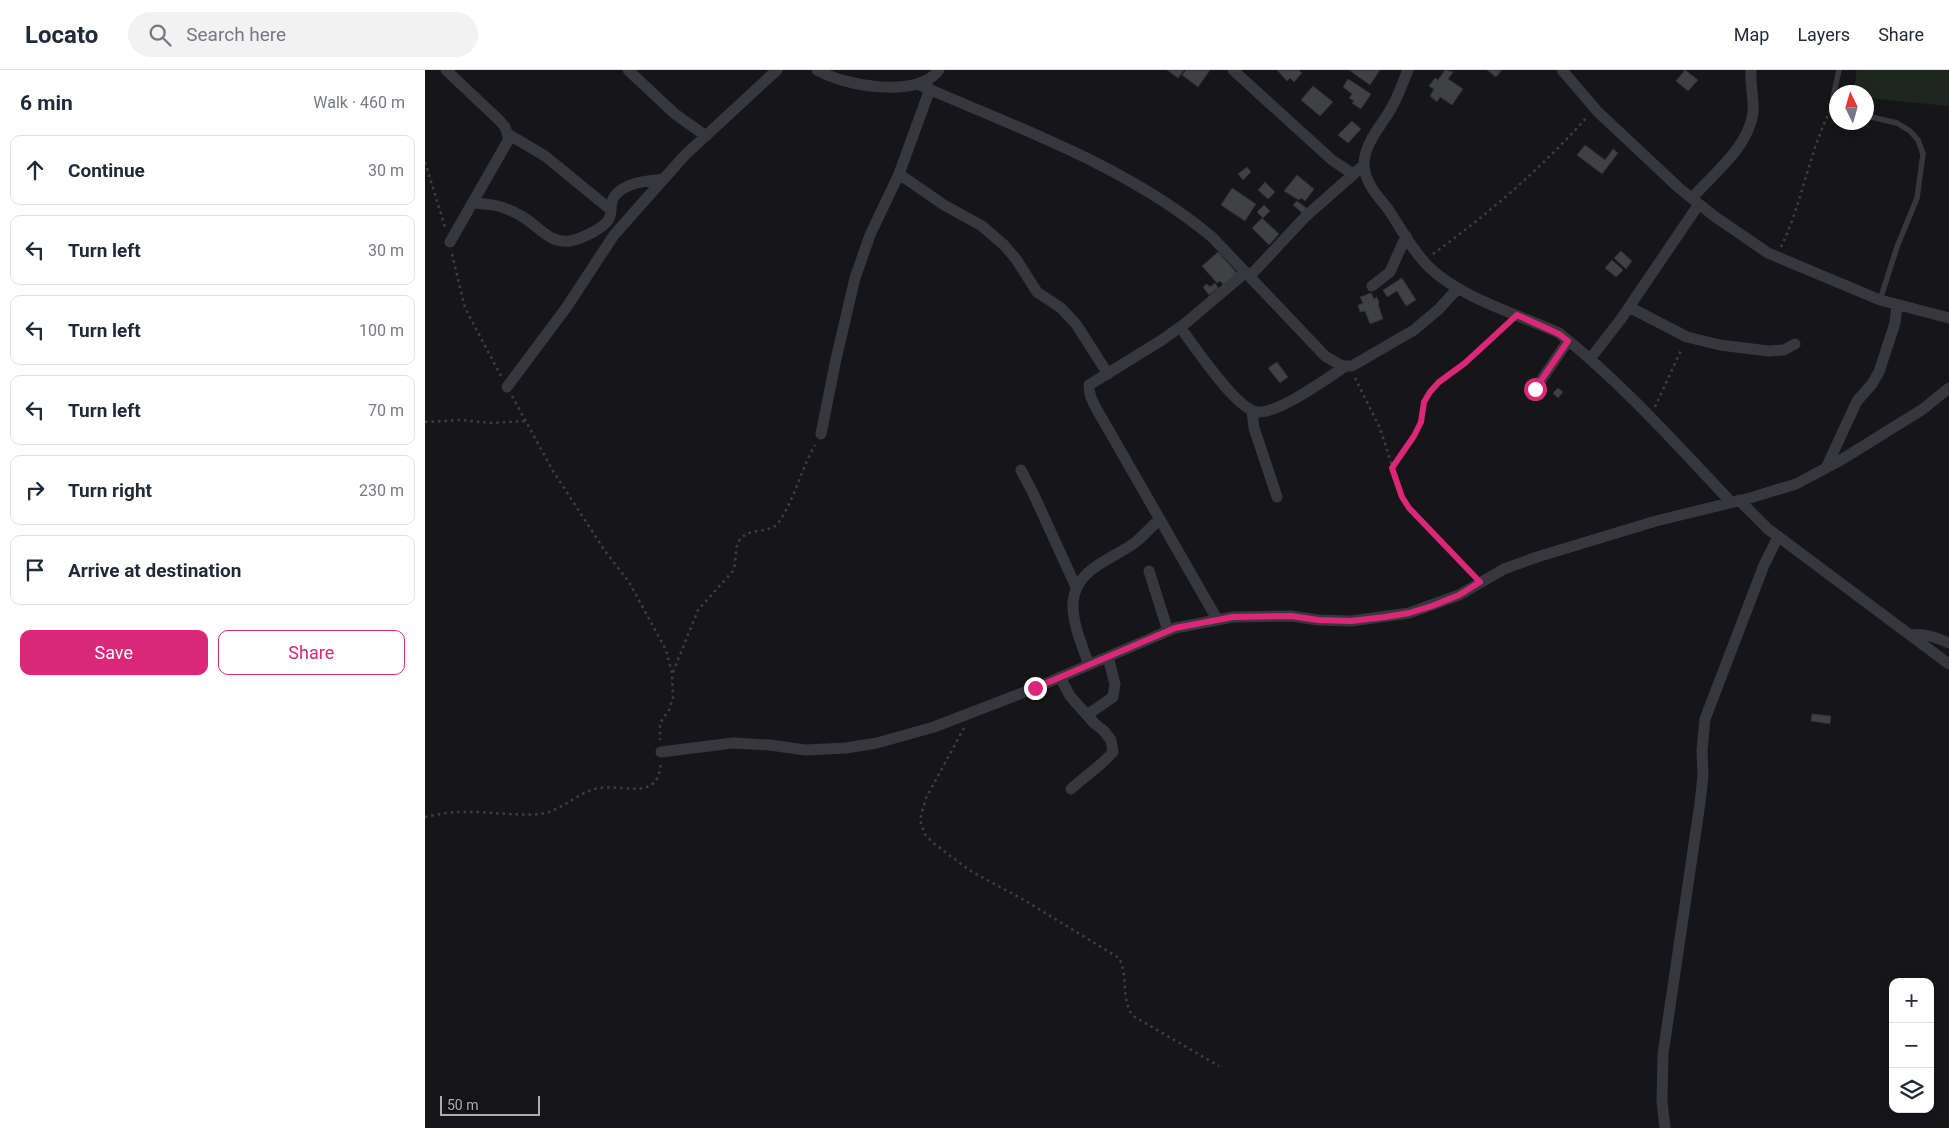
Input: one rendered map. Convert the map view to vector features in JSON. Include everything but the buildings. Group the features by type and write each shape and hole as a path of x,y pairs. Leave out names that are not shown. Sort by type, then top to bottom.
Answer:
{"street":[{"path":"446,70 499,120 508,134 545,156 611,210"},
{"path":"628,70 675,114 705,136"},
{"path":"507,387 566,308 614,235 663,179 705,136 777,70"},
{"path":"817,70 850,82 882,87 917,84 934,76 939,70"},
{"path":"1233,70 1332,160 1353,174"},
{"path":"1408,70 1393,106 1380,124 1368,148 1365,165 1369,183 1405,236 1430,268 1458,288 1559,334 1611,377 1735,501 1778,537 1949,664"},
{"path":"1562,70 1595,108 1631,144 1695,201 1769,253 1880,300 1949,318"},
{"path":"1590,359 1629,307 1695,201 1738,148 1753,115 1751,70"},
{"path":"917,84 1112,170 1156,195 1212,237 1325,356 1333,362 1349,366"},
{"path":"821,434 844,321 855,278 870,235 899,174 930,89"},
{"path":"449,242 491,167 508,144 508,134"},
{"path":"1217,619 1090,395 1089,386 1126,364 1180,327 1248,274 1306,216 1365,165"},
{"path":"899,174 944,205 982,226 1004,245 1016,259 1037,292 1061,308 1076,324 1108,374"},
{"path":"472,203 497,204 524,217 541,231 559,241 569,241 606,225 610,217 614,197 620,192 641,182 663,179"},
{"path":"1372,286 1390,272 1405,236"},
{"path":"1180,327 1224,386 1243,405 1257,413 1269,411 1288,402 1414,330 1439,309 1458,288"},
{"path":"1826,468 1857,401 1872,384 1879,372 1895,322 1897,305"},
{"path":"1629,307 1687,337 1720,345 1768,351 1784,350 1795,344"},
{"path":"1535,389 1568,341"},
{"path":"661,752 733,743 751,743 805,750 846,748 877,743 934,727 1169,631 1217,619 1260,616 1351,621 1409,613 1459,595 1504,569 1579,543 1796,484 1923,409 1949,388"},
{"path":"1252,411 1254,428 1277,497"},
{"path":"1021,470 1076,587"},
{"path":"1089,665 1075,620 1073,602 1076,587 1101,562 1137,541 1160,519"},
{"path":"1665,1128 1662,1101 1663,1054 1700,803 1703,776 1701,750 1705,718 1764,565 1778,537"},
{"path":"1149,571 1169,631"},
{"path":"1909,635 1932,635 1949,643"},
{"path":"1087,715 1113,697 1115,684 1108,657"},
{"path":"1060,677 1070,696 1104,730 1111,740 1113,752 1102,764 1071,789"}],"lane":[{"path":"1836,85 1839,70"},
{"path":"1874,118 1897,123 1910,131 1918,140 1923,154 1917,198 1897,247 1880,300"}],"path":[{"path":"1424,260 1463,232 1515,188 1578,128 1595,108"},
{"path":"1777,257 1791,226 1811,159 1829,118"},
{"path":"425,162 449,242 465,308 553,471 605,552 642,602 666,650 672,673 673,698 669,710 660,723 661,766 656,778 648,788 599,788 584,793 561,808 541,814 457,812 425,817"},
{"path":"1392,468 1414,436 1421,422 1424,402 1430,392 1439,382 1465,363 1517,315"},
{"path":"1650,417 1687,337"},
{"path":"1349,366 1380,428 1402,497 1409,508 1480,582"},
{"path":"425,422 461,420 490,423 526,421"},
{"path":"672,673 698,610 733,571 739,542 747,533 769,528 777,524 791,502 809,455 821,434"},
{"path":"970,712 963,731 926,798 921,819 924,833 932,842 961,865 1024,900 1119,958 1123,966 1127,1008 1133,1016 1219,1066"}],"shaded area":[{"path":"1857,70 1949,70 1949,106 1874,99 1874,85 1854,85"}],"route":[{"path":"1035,688 1175,628 1233,617 1291,616 1318,620 1351,621 1409,613 1459,595 1480,582 1409,508 1402,497 1392,468 1414,436 1421,422 1424,402 1430,392 1439,382 1465,363 1517,315 1559,334 1568,341 1535,389"}]}
